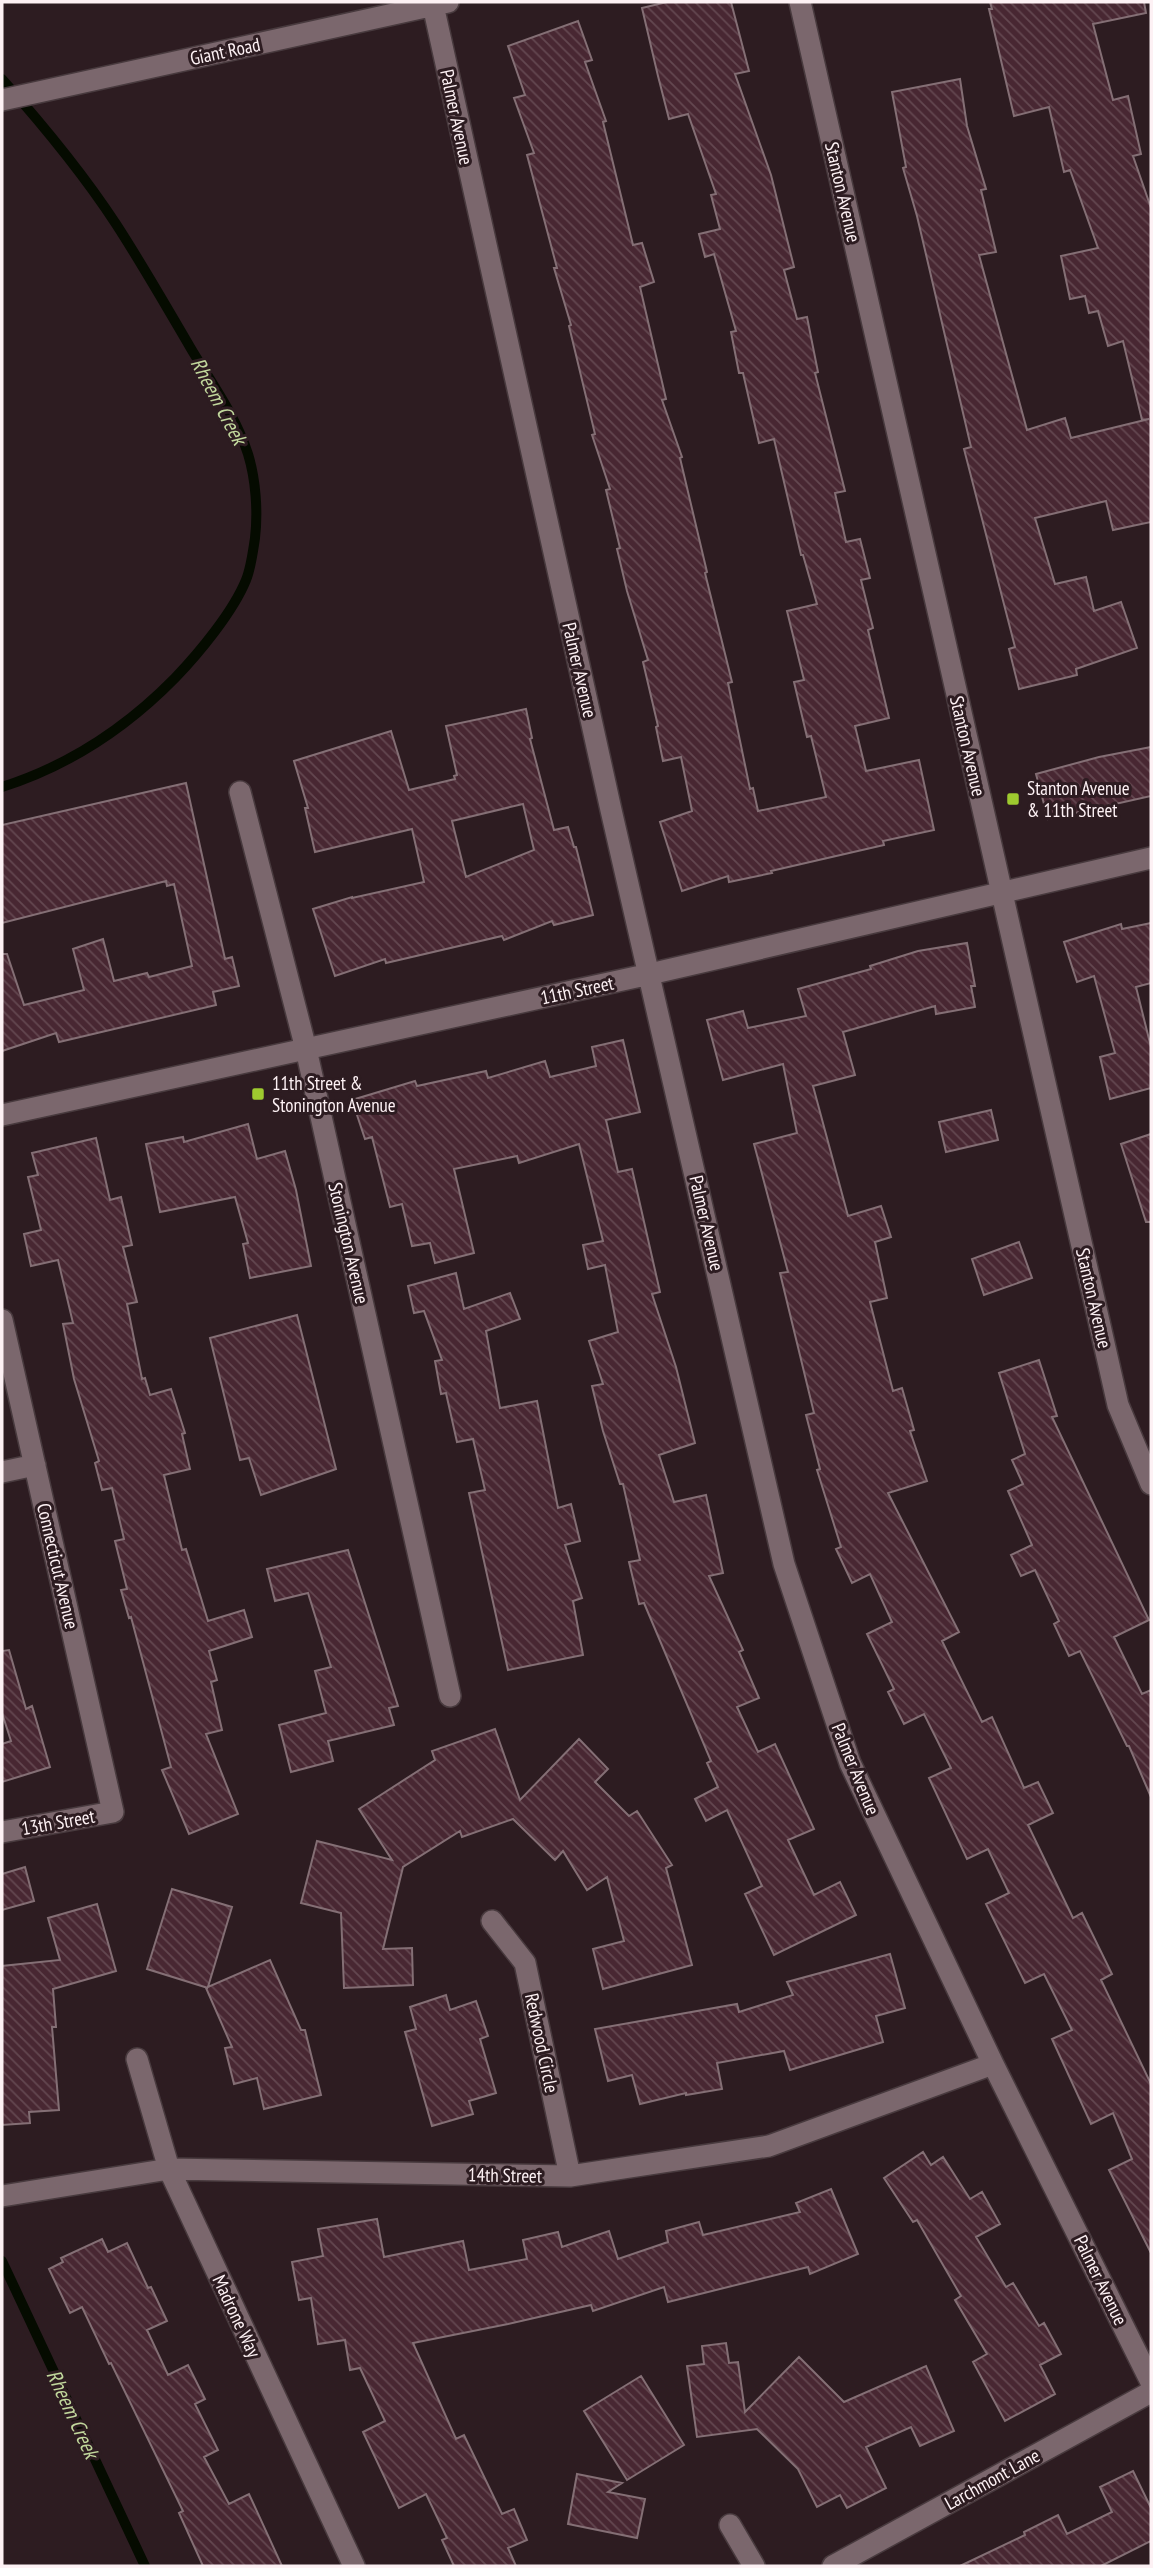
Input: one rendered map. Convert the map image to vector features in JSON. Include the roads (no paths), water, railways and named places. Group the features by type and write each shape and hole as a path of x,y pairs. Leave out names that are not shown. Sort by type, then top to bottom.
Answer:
{"street":[{"name":"Stanton Avenue","path":"800,2 1118,1405 1151,1485"},
{"name":"Giant Road","path":"2,100 440,4"},
{"name":"Palmer Avenue","path":"440,4 650,974 784,1563 850,1763 993,2064 1151,2382"},
{"name":"Stonington Avenue","path":"240,792 306,1049 450,1696"},
{"name":"11th Street","path":"2,1115 650,974 1151,858"},
{"name":"Connecticut Avenue","path":"2,1320 113,1812"},
{"path":"2,1472 35,1465"},
{"name":"13th Street","path":"2,1832 113,1812"},
{"name":"Redwood Circle","path":"492,1921 525,1962 570,2176"},
{"name":"Madrone Way","path":"136,2059 169,2169 354,2566"},
{"name":"14th Street","path":"2,2196 169,2169 570,2176 769,2146 993,2064"},
{"name":"Larchmont Lane","path":"832,2566 1151,2392"},
{"path":"730,2525 754,2566"}],"waterway":[{"name":"Rheem Creek","path":"2,79 62,149 103,205 222,399 237,426 251,464 256,518 251,565 240,592 215,632 175,678 137,713 95,743 50,768 2,787"},
{"name":"Rheem Creek","path":"2,2261 145,2566"}],"place":[{"name":"Stanton Avenue & 11th Street","path":"1013,799"},
{"name":"11th Street & Stonington Avenue","path":"258,1094"}]}
